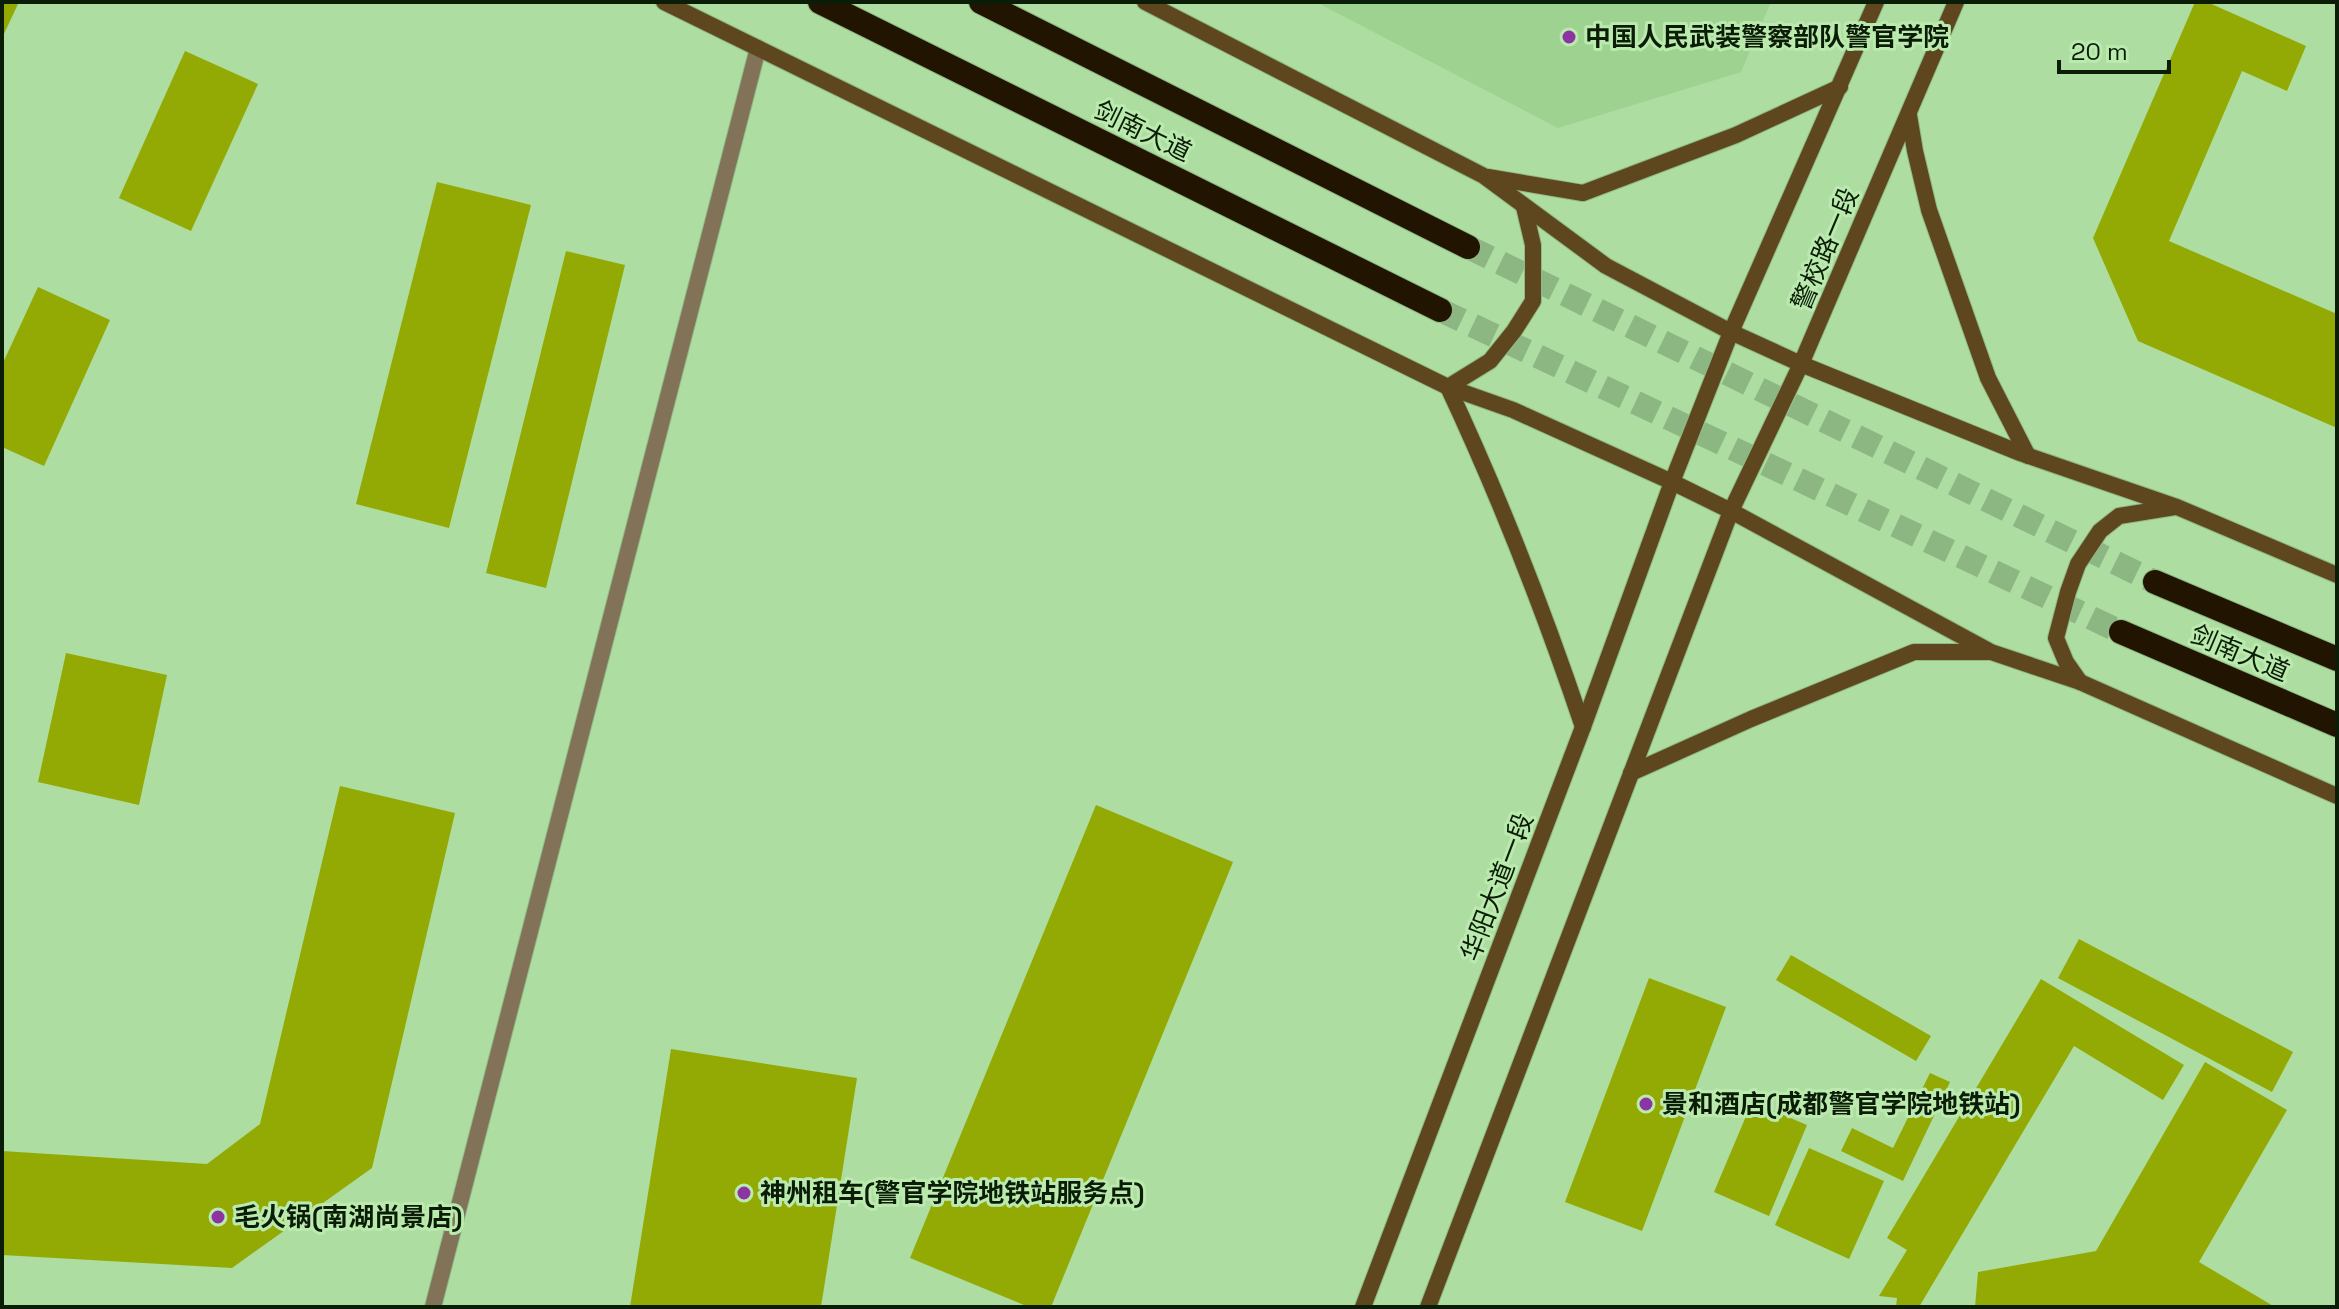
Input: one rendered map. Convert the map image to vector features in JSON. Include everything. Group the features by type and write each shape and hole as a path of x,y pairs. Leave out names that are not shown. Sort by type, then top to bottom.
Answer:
{"highway":[{"name":"剑南大道","path":"820,2 1440,310"},
{"name":"剑南大道","path":"981,2 1468,247"},
{"name":"剑南大道","path":"2155,582 2337,659"},
{"name":"剑南大道","path":"2121,632 2337,725"}],"main road":[{"path":"664,2 1448,387 1513,410 1672,482 1991,652 2080,682 2337,796"},
{"path":"1145,2 1484,176 1606,266 1731,332 1801,364 2028,456 2177,507 2337,575"},
{"name":"警校路一段","path":"1672,482 1731,332 1876,2"},
{"name":"警校路一段","path":"1731,511 1801,364 1956,2"},
{"path":"1484,176 1583,193 1736,135 1840,87"},
{"path":"1909,112 1915,151 1934,224 1988,378 2028,456"},
{"path":"1448,387 1490,361 1533,301 1533,245 1524,207"},
{"path":"1448,387 1489,474 1547,620 1583,727"},
{"name":"华阳大道一段","path":"1363,1307 1583,727 1672,482"},
{"path":"2080,682 2066,662 2056,638 2078,564 2100,531 2119,516 2177,507"},
{"path":"1428,1307 1731,511"},
{"path":"1631,773 1751,719 1914,652 1991,652"}],"street":[{"path":"433,1307 758,48"}],"shaded area":[{"name":"中国人民武装警察部队警官学院","path":"1316,2 1771,2 1741,72 1558,128"}],"building":[{"path":"2,2 19,2 2,38"},
{"path":"2195,2 2207,2 2306,46 2287,91 2242,71 2169,241 2337,314 2337,428 2138,341 2093,238"},
{"path":"185,51 258,84 191,231 119,198"},
{"path":"437,182 531,205 449,528 356,504"},
{"path":"566,251 625,265 546,588 486,573"},
{"path":"38,287 110,320 44,466 2,447 2,365"},
{"path":"66,653 167,675 139,805 38,782"},
{"path":"340,786 455,813 372,1168 232,1268 2,1255 2,1151 207,1164 260,1124"},
{"path":"1096,805 1233,862 1051,1307 1029,1307 910,1258"},
{"path":"2079,939 2293,1052 2272,1092 2058,978"},
{"path":"1791,955 1931,1036 1916,1061 1776,980"},
{"name":"景和酒店(成都警官学院地铁站)","path":"1649,978 1726,1007 1642,1231 1565,1202"},
{"path":"2041,979 2184,1065 2163,1100 2074,1046 1919,1307 1896,1307 1897,1298 1879,1296 1907,1250 1887,1238"},
{"name":"神州租车(警官学院地铁站服务点)","path":"671,1049 857,1078 821,1307 630,1307"},
{"path":"2205,1062 2287,1110 2199,1262 2275,1307 1975,1307 1978,1272 2096,1251"},
{"path":"1930,1073 1950,1082 1903,1181 1841,1151 1852,1128 1893,1148"},
{"path":"1752,1102 1807,1125 1769,1216 1714,1192"},
{"path":"1809,1148 1884,1181 1849,1259 1775,1225"}],"tunnel":[{"path":"1468,247 2155,582"},
{"path":"1440,310 2121,632"}],"place":[{"name":"中国人民武装警察部队警官学院","path":"1569,37"},
{"name":"景和酒店(成都警官学院地铁站)","path":"1646,1104"},
{"name":"神州租车(警官学院地铁站服务点)","path":"744,1193"},
{"name":"毛火锅(南湖尚景店)","path":"218,1217"}]}
